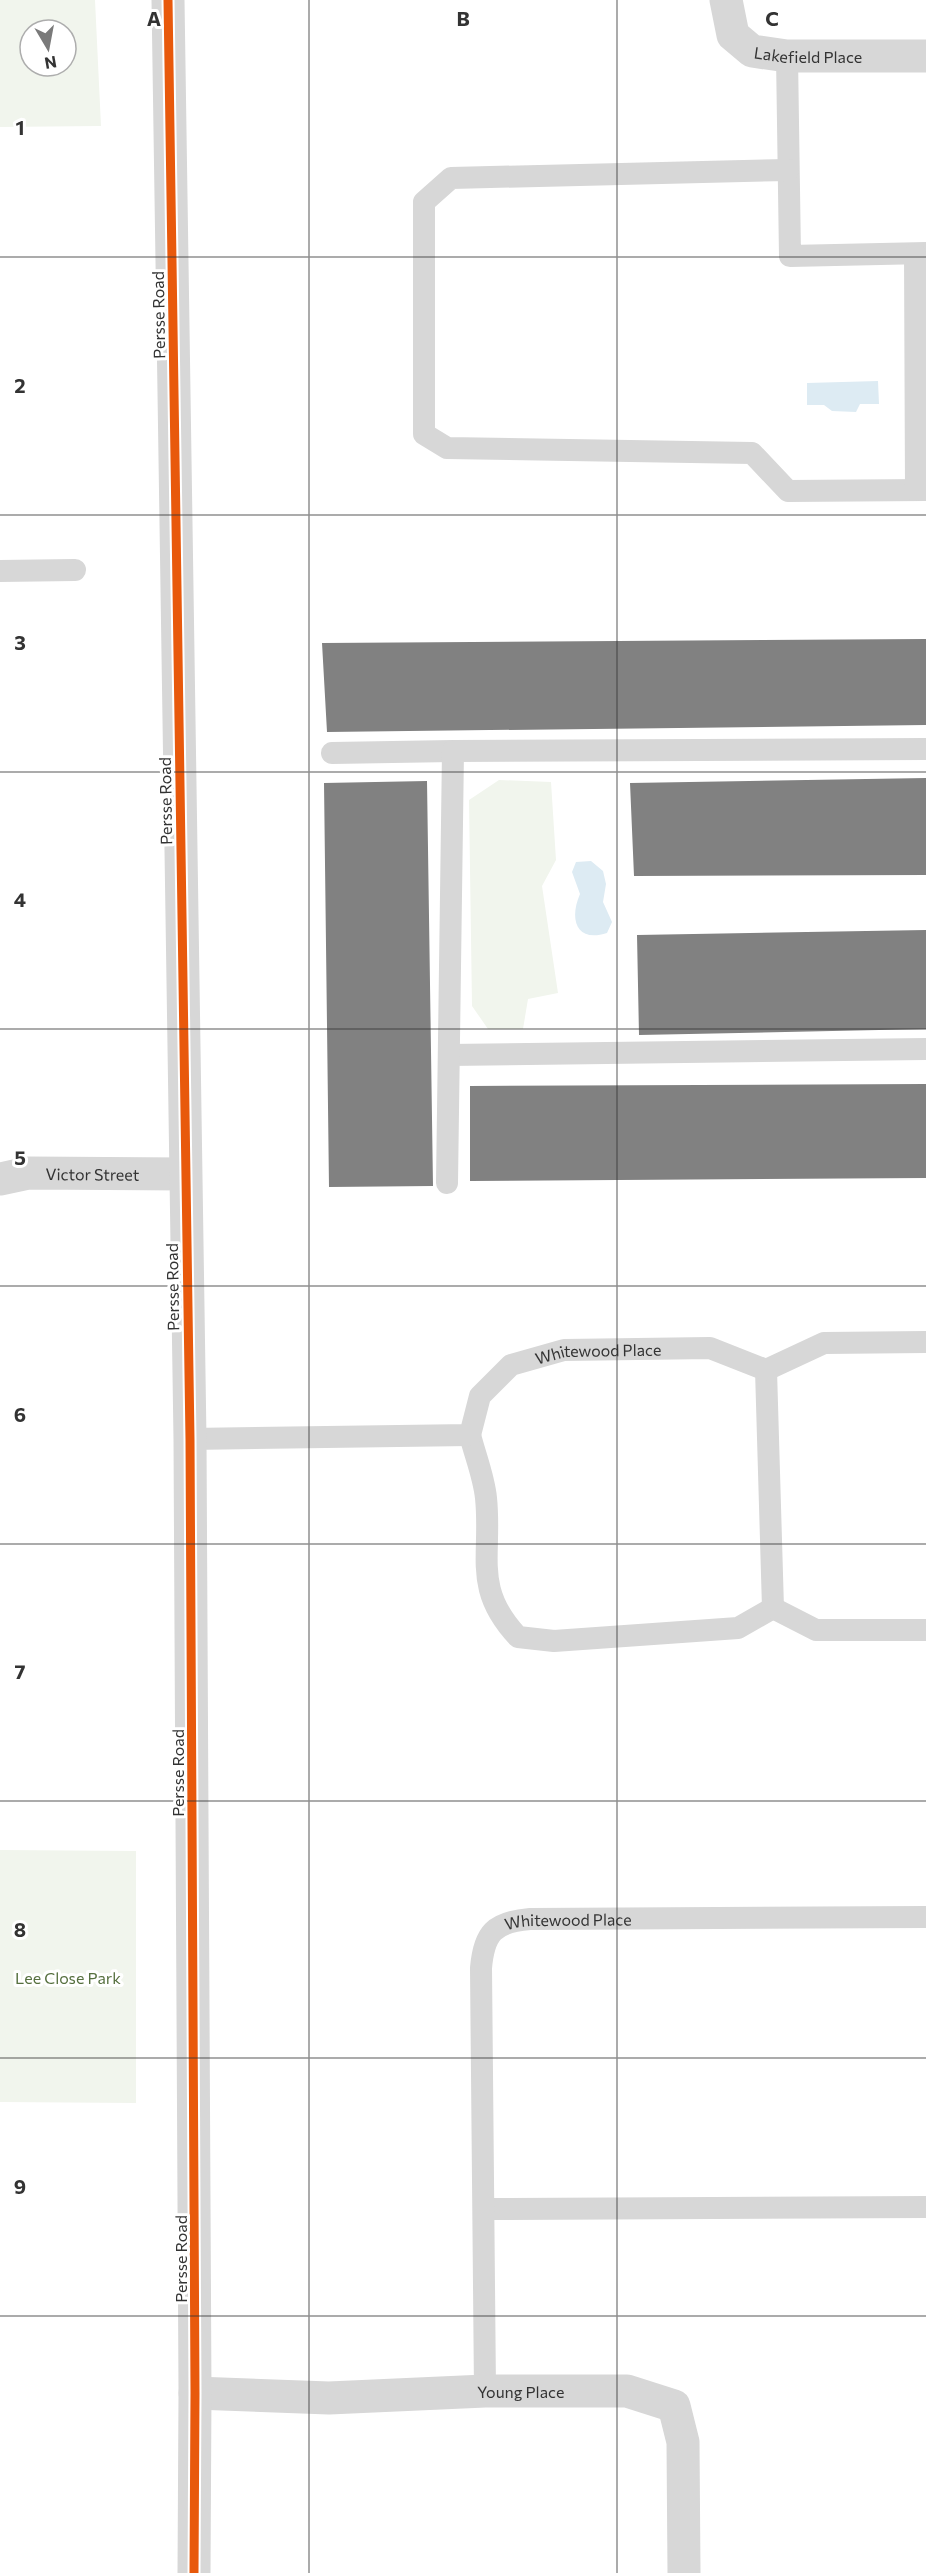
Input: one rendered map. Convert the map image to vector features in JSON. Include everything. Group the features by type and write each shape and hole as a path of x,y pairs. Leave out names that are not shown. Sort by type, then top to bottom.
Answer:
{"street":[{"name":"Persse Road","path":"168,0 190,1439 194,2573"},
{"name":"Lakefield Place","path":"726,0 733,35 752,51 787,56 926,56"},
{"name":"Victor Street","path":"0,1179 28,1173 185,1174"},
{"name":"Young Place","path":"195,2393 329,2398 485,2391 627,2391 674,2406 683,2442 684,2573"}],"lane":[{"path":"787,56 790,256 921,253 921,490 788,491 752,453 447,448 424,434 424,202 451,178 788,170"},
{"path":"0,571 75,570"},
{"path":"332,753 926,749"},
{"path":"447,1183 453,752"},
{"path":"449,1055 926,1049"},
{"path":"926,1342 824,1343 766,1370 772,1608 816,1630 926,1630"},
{"name":"Whitewood Place","path":"766,1370 710,1348 564,1350 511,1365 480,1395 470,1435 486,1497 487,1587 500,1618 518,1637 554,1641 738,1628 772,1608"},
{"path":"190,1439 470,1435"},
{"name":"Whitewood Place","path":"485,2391 481,1968 483,1948 500,1925 530,1919 926,1917"},
{"path":"485,2209 926,2206"}],"green space":[{"path":"0,0 95,0 101,126 0,127"},
{"path":"499,780 551,782 556,860 542,886 558,993 528,999 523,1029 488,1029 472,1006 469,800"},
{"name":"Lee Close Park","path":"0,1850 136,1851 136,2103 0,2102"}],"shaded area":[{"path":"878,381 879,404 860,404 856,412 832,411 824,405 807,405 807,383"},
{"path":"591,861 603,871 606,884 603,902 612,922 607,933 596,935 588,935 578,927 575,912 580,894 572,872 576,862"}],"building":[{"path":"926,639 926,725 327,732 322,643"},
{"path":"926,778 926,875 634,876 630,783"},
{"path":"427,781 433,1186 329,1187 324,783"},
{"path":"926,930 926,1029 639,1035 637,935"},
{"path":"926,1084 926,1178 470,1181 470,1086"}],"cycle path":[{"path":"168,0 190,1439 194,2573"}]}
